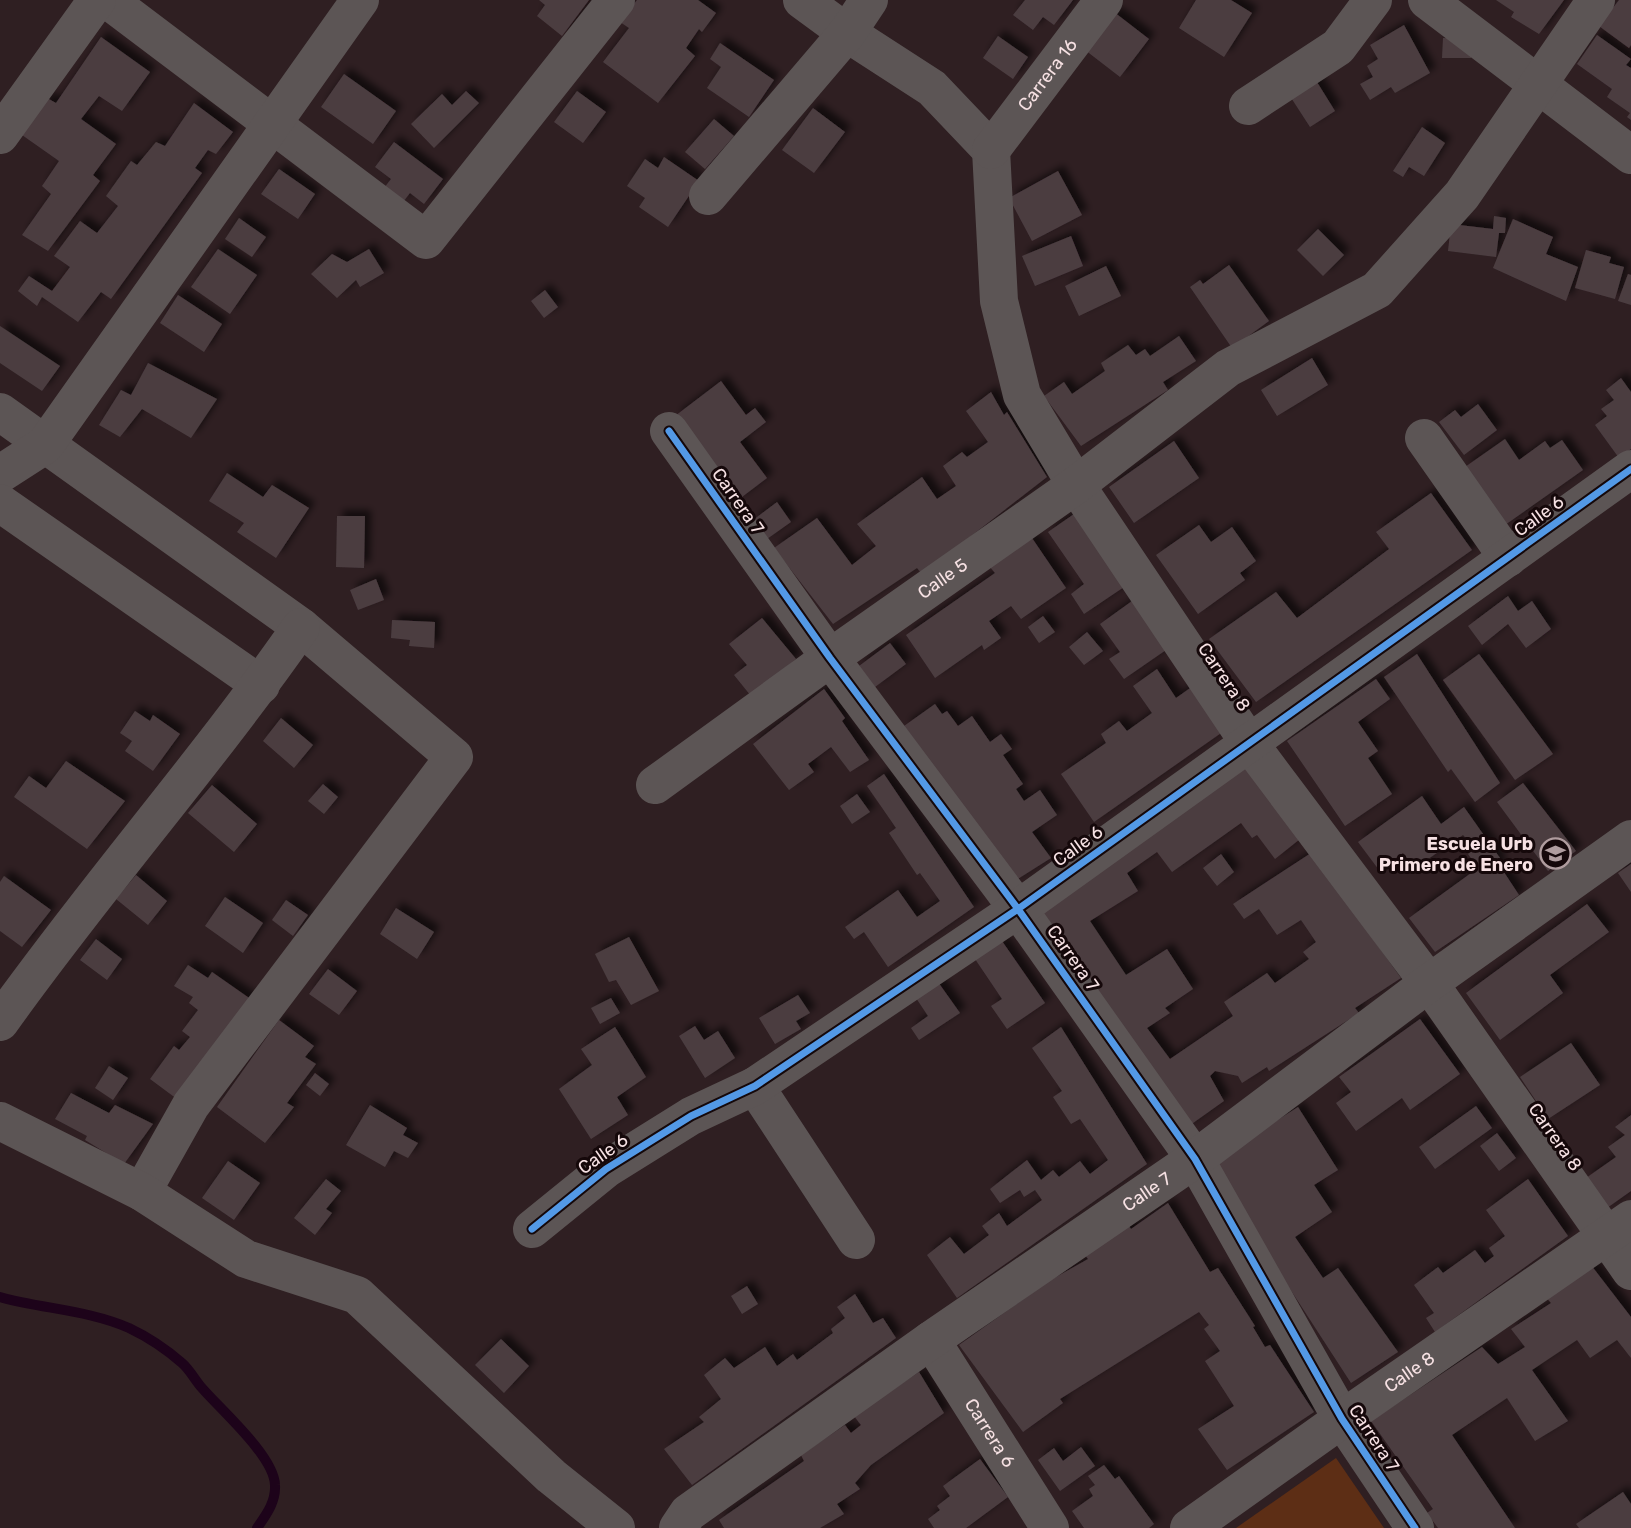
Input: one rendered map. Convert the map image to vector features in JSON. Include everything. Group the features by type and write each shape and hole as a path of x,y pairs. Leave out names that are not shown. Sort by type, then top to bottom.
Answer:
{"street":[{"path":"0,135 97,0"},
{"path":"108,0 426,240 616,0"},
{"path":"0,474 45,445 360,0"},
{"path":"802,0 847,33 932,88 991,150"},
{"path":"708,196 847,33 869,0"},
{"name":"Carrera 16","path":"991,150 1104,0"},
{"path":"1248,106 1338,47 1373,0"},
{"path":"1427,0 1631,155"},
{"name":"Calle 5","path":"654,785 1076,485 1228,368 1377,290 1462,195 1596,0"},
{"name":"Carrera 8","path":"991,150 999,301 1022,395 1076,485 1249,743 1618,1228 1631,1271"},
{"path":"0,412 300,627 454,757 191,1105 142,1192"},
{"name":"Carrera 7","path":"669,431 830,658 1018,909 1195,1159 1342,1419 1415,1528"},
{"path":"1424,438 1508,558"},
{"name":"Calle 6","path":"532,1229 606,1169 691,1116 755,1086 1018,909 1631,469"},
{"path":"0,503 261,685"},
{"path":"0,1022 51,949 261,685 300,627"},
{"name":"Calle 7","path":"688,1523 931,1340 1195,1159 1429,983 1631,839"},
{"path":"755,1086 856,1240"},
{"path":"0,1121 142,1192 246,1259 357,1295 551,1476 616,1528"},
{"name":"Calle 8","path":"1189,1528 1618,1228"},
{"name":"Carrera 6","path":"931,1340 1050,1528"}],"shaded area":[{"path":"1336,1458 1384,1528 1236,1528"}],"building":[{"path":"539,0 589,0 562,36 537,16 545,5"},
{"path":"637,0 698,0 716,13 702,32 699,29 686,48 695,56 658,103 603,62 629,28 620,22"},
{"path":"1025,0 1073,0 1054,25 1043,17 1033,30 1013,15"},
{"path":"1196,0 1231,0 1252,13 1224,57 1179,28"},
{"path":"1496,0 1564,0 1539,34 1511,17 1514,12"},
{"path":"1619,0 1631,0 1629,48 1599,26"},
{"path":"1114,12 1149,39 1120,77 1085,50"},
{"path":"1404,25 1430,73 1395,93 1391,87 1370,100 1360,84 1373,77 1367,66 1378,59 1370,45"},
{"path":"1597,35 1631,59 1626,65 1631,68 1631,120 1627,117 1630,113 1607,97 1612,89 1577,64"},
{"path":"998,36 1028,57 1013,79 983,58"},
{"path":"101,37 150,72 122,111 99,96 81,119 116,144 93,175 100,181 48,251 22,235 51,194 42,186 59,161 22,135 47,98 56,103"},
{"path":"1443,38 1472,39 1471,58 1442,58"},
{"path":"720,43 774,80 749,117 707,88 721,67 710,59"},
{"path":"344,74 396,111 373,144 321,107"},
{"path":"1312,74 1335,111 1310,127 1286,90"},
{"path":"466,91 479,103 434,148 411,124 442,94 452,105"},
{"path":"577,91 606,112 583,143 554,122"},
{"path":"194,103 233,132 216,154 208,150 195,168 202,173 111,299 101,292 78,322 42,297 37,306 18,291 29,276 52,291 70,267 54,256 80,221 97,233 118,206 106,196 131,161 137,165 156,142 165,146"},
{"path":"813,108 845,132 814,173 782,150"},
{"path":"714,119 734,136 705,169 685,152"},
{"path":"1422,127 1445,143 1424,176 1409,167 1403,177 1393,171"},
{"path":"394,142 443,179 424,204 410,193 403,202 384,188 391,179 375,167"},
{"path":"664,157 699,181 668,227 639,207 645,198 627,186 645,159 658,168"},
{"path":"279,169 315,194 298,219 261,194"},
{"path":"1058,171 1082,215 1032,241 1009,198"},
{"path":"1494,216 1506,218 1505,233 1499,233 1496,257 1448,251 1451,224 1493,229"},
{"path":"239,218 266,237 252,257 225,239"},
{"path":"1513,219 1553,237 1546,254 1578,267 1566,301 1493,268"},
{"path":"1318,229 1344,255 1323,276 1297,250"},
{"path":"1071,236 1083,266 1035,286 1022,256"},
{"path":"218,249 257,275 230,314 191,287"},
{"path":"369,249 384,273 360,287 356,280 337,298 311,274 332,254 347,262"},
{"path":"1586,250 1611,257 1609,263 1624,267 1615,299 1575,288"},
{"path":"1229,265 1269,321 1232,348 1190,287 1200,280 1203,284"},
{"path":"1106,266 1121,296 1079,316 1065,286"},
{"path":"1628,274 1631,275 1631,305 1618,301"},
{"path":"545,290 558,307 544,318 531,301"},
{"path":"178,295 222,324 204,352 160,323"},
{"path":"0,326 60,366 42,391 0,363"},
{"path":"1179,336 1196,361 1163,382 1168,390 1081,446 1044,396 1064,382 1072,394 1105,371 1101,363 1128,345 1136,355 1145,349 1150,356"},
{"path":"1312,358 1328,385 1277,416 1261,390"},
{"path":"148,363 217,399 191,438 142,409 120,437 99,425 121,390 131,395"},
{"path":"1621,378 1631,392 1631,449 1619,458 1595,425 1607,416 1601,409 1614,400 1606,390"},
{"path":"721,381 746,415 755,408 766,422 740,442 767,478 738,500 675,416"},
{"path":"991,392 1004,415 1007,412 1047,477 922,574 917,568 833,624 774,548 817,518 852,565 876,546 857,524 922,477 937,499 956,486 943,466 962,452 967,457 988,442 966,411"},
{"path":"1478,404 1497,430 1464,455 1439,422 1455,410 1461,417"},
{"path":"1505,439 1519,460 1545,441 1550,448 1562,440 1583,470 1505,525 1465,467"},
{"path":"1174,441 1199,478 1134,523 1109,487"},
{"path":"227,473 263,497 272,485 309,508 276,558 237,532 244,523 209,501"},
{"path":"1431,493 1472,550 1256,702 1209,639 1276,592 1297,618 1389,549 1376,532"},
{"path":"777,502 791,522 767,539 753,520"},
{"path":"1074,514 1124,587 1084,614 1071,594 1084,584 1048,532"},
{"path":"337,516 365,516 364,568 336,567"},
{"path":"1199,525 1211,542 1232,527 1256,561 1240,573 1245,580 1198,614 1156,555"},
{"path":"1032,538 1066,588 1021,619 1011,606 989,621 1001,638 984,650 982,645 935,678 906,635 995,573 990,567"},
{"path":"376,579 384,600 358,610 350,590"},
{"path":"1508,596 1518,611 1532,601 1551,629 1526,648 1508,624 1482,645 1468,626"},
{"path":"1132,601 1166,650 1124,679 1109,659 1120,652 1100,624"},
{"path":"1043,616 1055,632 1039,643 1028,627"},
{"path":"762,618 796,659 751,696 734,675 747,665 729,644"},
{"path":"392,620 435,622 434,648 409,646 410,640 391,638"},
{"path":"1087,632 1103,651 1084,665 1069,647"},
{"path":"890,643 906,664 875,687 859,666"},
{"path":"1417,654 1500,783 1475,802 1451,769 1448,772 1384,677"},
{"path":"1479,654 1553,754 1515,780 1443,680"},
{"path":"1157,669 1176,698 1193,686 1224,731 1094,822 1061,774 1106,743 1101,734 1119,721 1127,731 1152,713 1133,686"},
{"path":"1376,679 1390,699 1358,722 1378,751 1368,758 1392,794 1345,826 1287,741"},
{"path":"824,689 845,718 842,721 869,760 850,772 831,747 808,764 814,772 789,790 753,744"},
{"path":"935,704 942,714 947,711 958,726 972,716 990,742 1001,734 1012,749 1003,755 1023,784 1016,789 1024,801 1040,790 1057,815 1032,832 1051,858 1013,882 904,726"},
{"path":"135,711 150,721 153,715 180,734 153,771 125,751 132,741 120,733"},
{"path":"281,718 313,745 294,768 263,741"},
{"path":"66,761 125,801 87,849 14,797 29,776 46,788"},
{"path":"1247,766 1300,839 1275,859 1257,835 1252,838 1241,823 1172,872 1157,852 1127,873 1138,891 1090,921 1126,975 1167,949 1193,989 1165,1008 1170,1013 1147,1028 1170,1059 1233,1016 1224,1002 1267,973 1275,983 1309,959 1303,952 1316,942 1301,920 1277,935 1259,909 1244,919 1233,904 1311,853 1401,978 1355,1008 1359,1013 1269,1071 1267,1067 1242,1083 1238,1076 1215,1071 1210,1076 1224,1101 1186,1128 1034,912"},
{"path":"884,774 974,907 888,967 864,932 854,939 845,927 898,890 917,917 940,901 920,873 917,875 889,833 896,828 867,786"},
{"path":"1523,783 1576,851 1548,871 1497,802"},
{"path":"323,784 338,797 324,814 308,801"},
{"path":"212,785 257,824 234,852 188,813"},
{"path":"857,794 870,812 852,824 840,806"},
{"path":"1422,796 1441,824 1464,807 1500,858 1496,860 1519,895 1435,952 1409,918 1478,868 1468,854 1475,848 1463,835 1415,868 1403,853 1379,870 1358,842"},
{"path":"1221,854 1234,872 1217,886 1203,868"},
{"path":"1631,864 1631,892 1618,873"},
{"path":"136,875 167,901 148,925 116,899"},
{"path":"4,876 51,910 22,947 0,931 0,882"},
{"path":"225,897 263,923 243,953 205,926"},
{"path":"286,900 308,915 293,936 272,920"},
{"path":"1587,904 1609,932 1550,975 1563,993 1500,1040 1466,993"},
{"path":"396,908 434,932 417,959 380,934"},
{"path":"629,937 659,991 631,1005 616,980 609,982 595,954"},
{"path":"96,939 122,959 107,980 80,960"},
{"path":"1002,941 1045,1003 1007,1029 991,1006 1002,999 975,959"},
{"path":"188,965 208,978 212,972 252,1000 177,1099 150,1079 174,1046 179,1050 190,1037 182,1031 198,1010 189,1003 193,997 174,986"},
{"path":"328,969 357,991 339,1015 309,994"},
{"path":"938,982 960,1013 919,1040 911,1028 928,1016 916,998"},
{"path":"798,995 810,1013 796,1021 801,1029 775,1044 759,1018"},
{"path":"611,998 620,1013 600,1024 591,1008"},
{"path":"1420,1019 1460,1074 1410,1110 1402,1098 1356,1131 1336,1103 1351,1092 1339,1077"},
{"path":"279,1020 314,1046 305,1057 316,1064 287,1103 294,1107 265,1143 217,1107"},
{"path":"695,1026 704,1040 718,1031 735,1058 705,1078 679,1036"},
{"path":"615,1027 646,1077 617,1097 628,1115 591,1139 559,1089 592,1065 581,1049"},
{"path":"1061,1027 1147,1164 957,1298 927,1255 950,1237 964,1254 989,1235 982,1226 999,1213 1007,1226 1042,1200 1035,1190 1024,1197 1020,1190 1000,1203 990,1189 1027,1160 1041,1180 1053,1170 1059,1177 1080,1161 1090,1174 1108,1160 1080,1119 1071,1124 1053,1097 1062,1091 1032,1048"},
{"path":"1571,1043 1600,1085 1548,1119 1520,1077"},
{"path":"109,1066 128,1078 113,1100 95,1088"},
{"path":"315,1073 329,1084 320,1096 306,1085"},
{"path":"71,1093 109,1113 115,1105 153,1124 124,1164 85,1140 87,1136 55,1119"},
{"path":"370,1105 407,1128 403,1135 418,1143 408,1158 394,1151 385,1167 346,1145"},
{"path":"1476,1106 1492,1128 1435,1169 1419,1147"},
{"path":"1298,1107 1338,1170 1314,1185 1332,1212 1295,1237 1323,1278 1338,1268 1398,1352 1351,1383 1209,1164"},
{"path":"1631,1115 1631,1191 1607,1208 1586,1178 1616,1157 1608,1147 1625,1135 1615,1127"},
{"path":"1497,1133 1516,1158 1499,1171 1480,1146"},
{"path":"228,1161 260,1183 234,1220 202,1198"},
{"path":"326,1179 341,1191 326,1209 332,1213 315,1235 294,1218"},
{"path":"1528,1179 1568,1236 1435,1332 1426,1318 1434,1313 1414,1285 1438,1267 1443,1273 1475,1250 1485,1263 1494,1256 1489,1248 1505,1236 1486,1210"},
{"path":"1168,1203 1210,1272 1218,1268 1255,1326 1253,1327 1265,1347 1270,1345 1314,1412 1227,1470 1198,1429 1234,1406 1205,1361 1220,1351 1204,1329 1209,1325 1199,1312 1060,1399 1063,1403 1023,1432 959,1345 1049,1281 1088,1259 1083,1252 1127,1223 1131,1229"},
{"path":"1591,1265 1631,1317 1631,1358 1617,1340 1590,1358 1577,1340 1532,1370 1568,1421 1535,1441 1507,1398 1452,1435 1515,1528 1438,1528 1427,1513 1433,1509 1371,1421 1482,1347 1498,1364 1525,1347 1511,1329 1551,1303 1545,1296"},
{"path":"747,1286 758,1304 742,1314 731,1296"},
{"path":"855,1294 873,1323 883,1318 896,1338 692,1485 664,1449 704,1422 699,1417 721,1399 704,1375 725,1358 734,1368 765,1347 777,1366 793,1354 797,1360 833,1333 831,1329 845,1318 837,1307"},
{"path":"501,1339 529,1366 504,1393 475,1365"},
{"path":"919,1372 944,1413 871,1465 855,1483 860,1489 837,1504 844,1514 820,1528 724,1528 719,1520 804,1461 801,1455 845,1425 851,1433 861,1425 854,1416"},
{"path":"1081,1447 1095,1466 1060,1491 1038,1460 1054,1448 1063,1461"},
{"path":"980,1459 1008,1497 966,1528 934,1528 928,1519 940,1510 937,1506 950,1496 943,1486"},
{"path":"1104,1465 1115,1479 1119,1476 1154,1524 1149,1528 1084,1528 1072,1511 1093,1496 1089,1489 1095,1485 1088,1476"},
{"path":"1623,1492 1631,1504 1631,1528 1579,1528 1576,1524"}],"waterway":[{"path":"0,1297 113,1322 150,1339 182,1363 256,1447 272,1473 274,1497 257,1528"}],"cycle path":[{"path":"669,431 830,658 1018,909 1195,1159 1342,1419 1415,1528"},
{"path":"532,1229 606,1169 691,1116 755,1086 1018,909 1631,469"}],"place":[{"name":"Escuela Urb Primero de Enero","path":"1556,854"}]}
